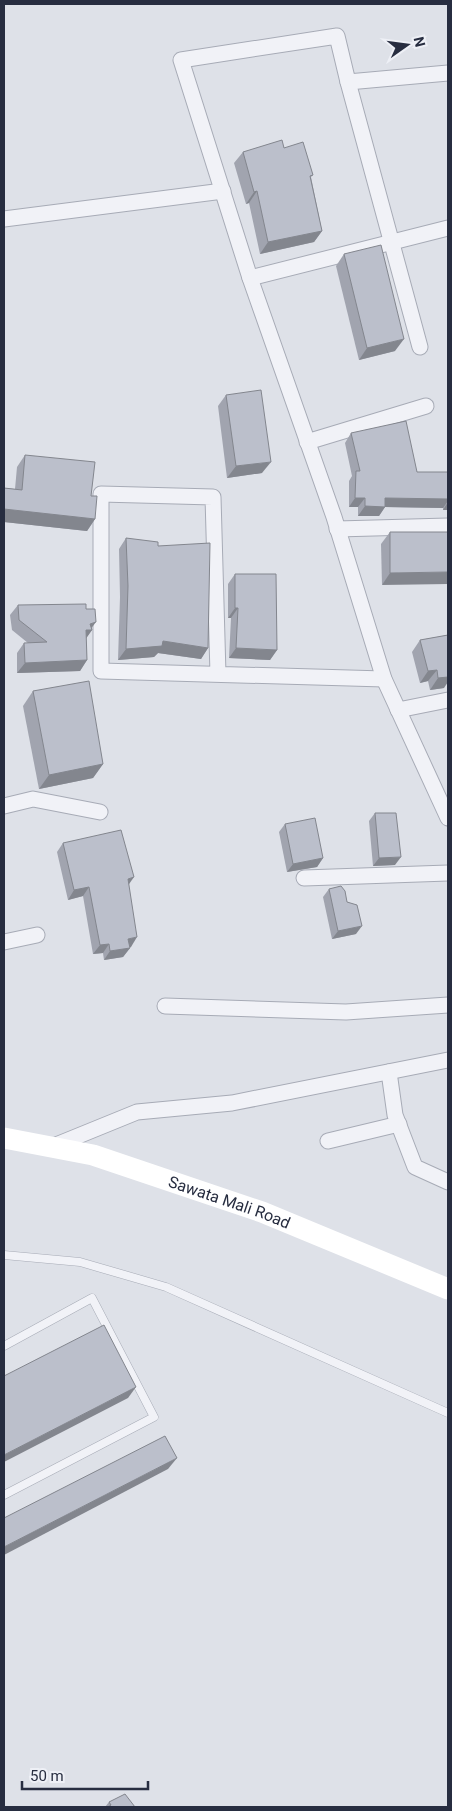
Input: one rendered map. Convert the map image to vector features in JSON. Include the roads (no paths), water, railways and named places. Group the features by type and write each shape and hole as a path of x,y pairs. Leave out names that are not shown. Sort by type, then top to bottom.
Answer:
{"street":[{"path":"420,347 408,295 390,243 337,36 181,60 250,278 337,529 384,679 448,818"},
{"path":"348,82 448,73"},
{"path":"4,219 223,191"},
{"path":"250,278 448,228"},
{"path":"307,442 426,406"},
{"path":"218,674 213,498 101,494 101,671 384,679"},
{"path":"337,529 448,526"},
{"path":"398,710 448,700"},
{"path":"4,806 33,799 100,812"},
{"path":"304,878 448,873"},
{"path":"4,942 37,935"},
{"path":"165,1006 346,1012 448,1005"},
{"path":"50,1147 137,1112 232,1103 448,1060"},
{"path":"389,1072 399,1124 415,1167 448,1182"},
{"path":"328,1142 399,1124"},
{"name":"Sawata Mali Road","path":"4,1138 93,1155 262,1212 448,1289"}],"lane":[{"path":"4,1255 80,1262 157,1284 448,1413"},
{"path":"4,1346 92,1298 154,1417 4,1496"}]}
